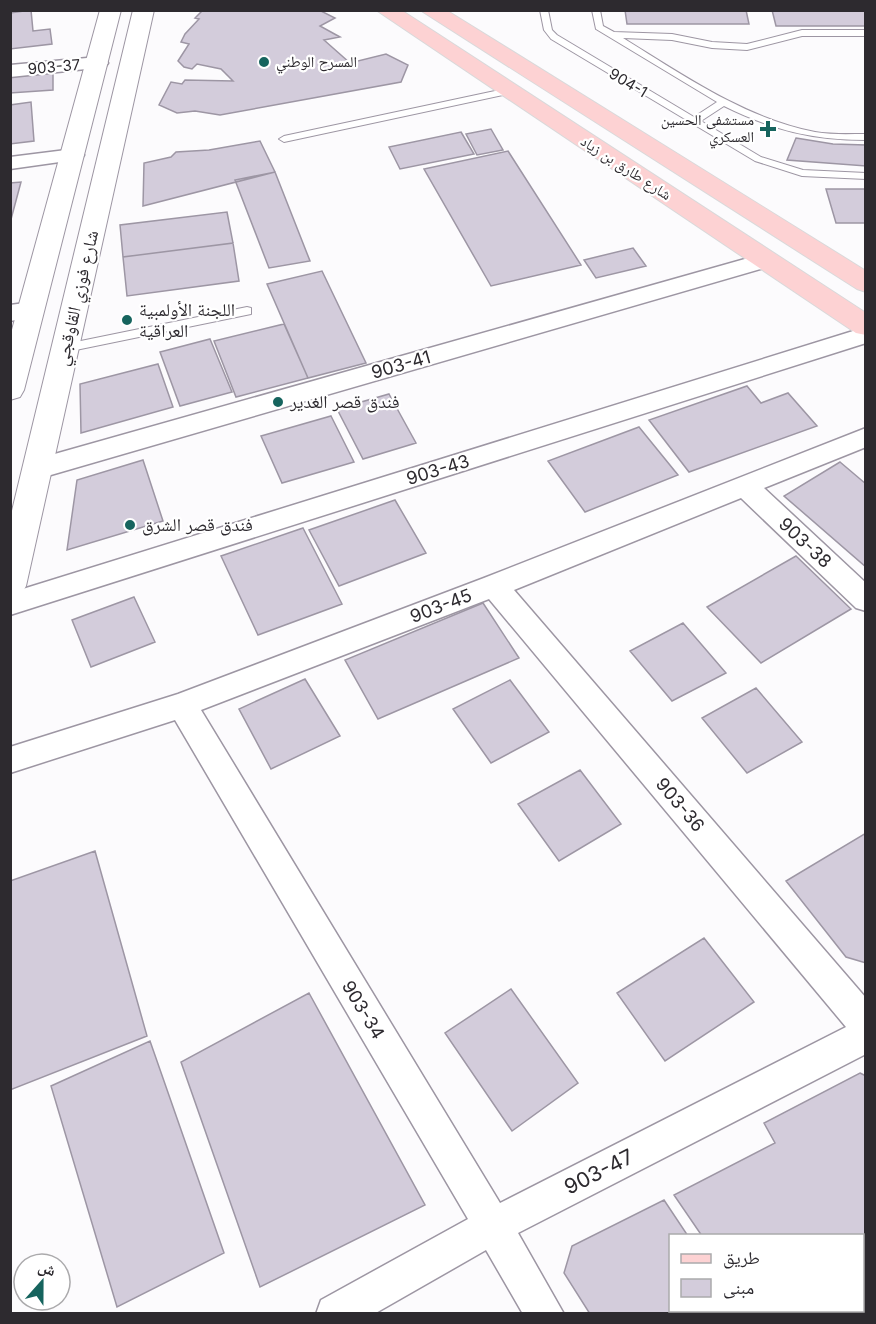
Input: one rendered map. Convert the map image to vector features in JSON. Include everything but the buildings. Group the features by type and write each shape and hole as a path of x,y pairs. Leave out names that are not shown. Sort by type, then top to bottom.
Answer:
{"main road":[{"name":"شارع طارق بن زياد","path":"386,10 866,326"},
{"name":"شارع طارق بن زياد","path":"430,10 866,283"}],"street":[{"name":"شارع فوزي القاوقجي","path":"10,390 21,312 74,156 111,10"},
{"name":"شارع فوزي القاوقجي","path":"10,586 144,10"},
{"name":"903-37","path":"10,71 98,63"},
{"path":"10,163 74,156"},
{"name":"903-41","path":"37,470 766,260"},
{"name":"903-43","path":"10,604 866,335"},
{"name":"903-45","path":"10,760 182,705 494,586 866,437"},
{"name":"903-38","path":"745,486 866,600"},
{"name":"903-36","path":"494,586 866,1025"},
{"name":"903-34","path":"182,705 544,1314"},
{"name":"903-47","path":"335,1314 492,1227 866,1035"}],"lane":[{"name":"904-1","path":"544,10 548,30 554,37 693,122 769,163 802,173 866,176"},
{"path":"596,10 599,27 724,102 769,122 816,135 866,137"},
{"path":"613,36 672,37 712,45 747,47 802,33 866,33"},
{"path":"284,139 509,91"},
{"path":"693,122 724,102"},
{"path":"66,348 247,311"}],"place":[{"name":"المسرح الوطني","path":"264,62"},
{"name":"مستشفى الحسين العسكري","path":"768,129"},
{"name":"اللجنة الأولمبية العراقية","path":"127,320"},
{"name":"فندق قصر الغدير","path":"278,402"},
{"name":"فندق قصر الشرق","path":"130,525"}]}
